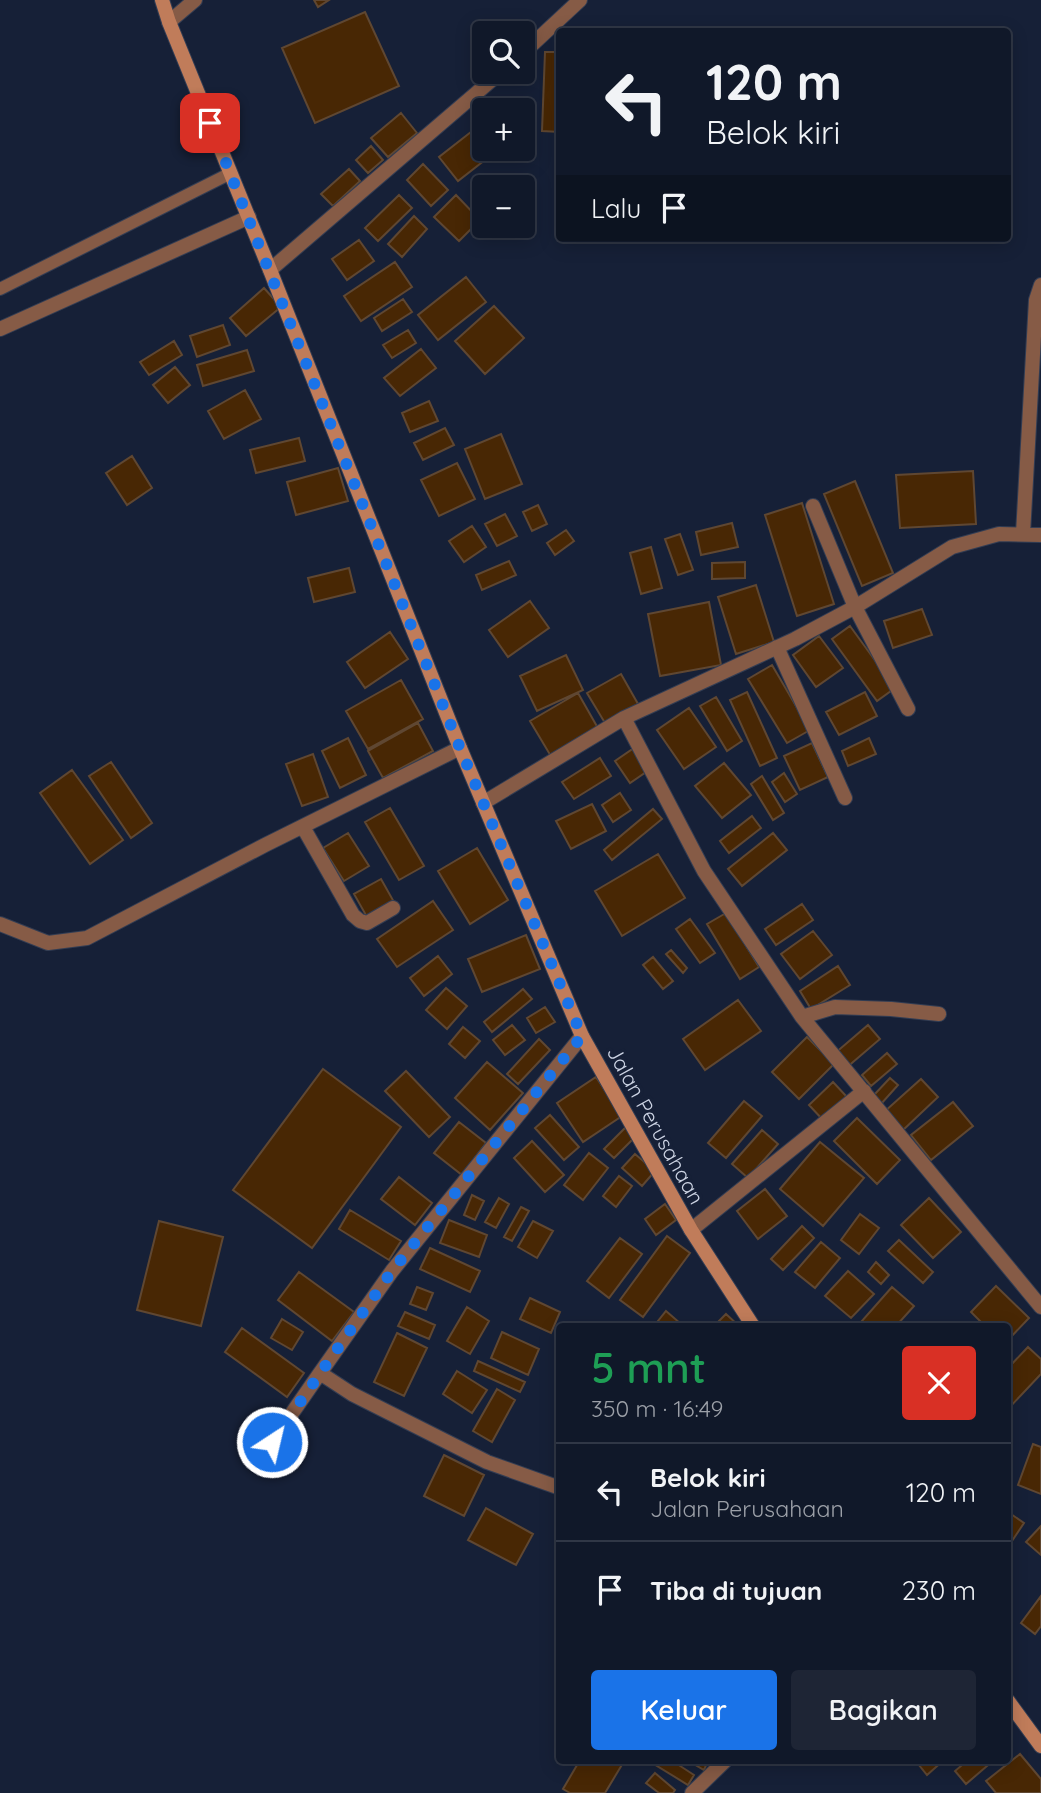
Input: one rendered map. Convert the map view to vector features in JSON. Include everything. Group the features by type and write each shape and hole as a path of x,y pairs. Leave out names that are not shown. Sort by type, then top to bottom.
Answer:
{"main road":[{"name":"Jalan Perusahaan","path":"162,0 460,748 582,1036 691,1230 751,1323"},
{"path":"1011,1705 1041,1746"}],"street":[{"path":"169,22 195,0"},
{"path":"535,42 580,0"},
{"path":"270,270 487,84"},
{"path":"0,329 249,217"},
{"path":"1023,534 1036,300 1041,285"},
{"path":"813,506 855,607 908,709"},
{"path":"483,803 624,718 777,647 855,607 951,547 999,534 1041,535"},
{"path":"777,647 845,798"},
{"path":"624,718 704,871 802,1017 1041,1307"},
{"path":"0,924 48,943 87,939 460,748"},
{"path":"303,827 353,915 367,923 393,908"},
{"path":"802,1017 835,1007 939,1014"},
{"path":"256,1465 392,1271 582,1036"},
{"path":"691,1230 864,1091"},
{"path":"320,1373 352,1394 487,1462 556,1487"},
{"path":"692,1793 722,1764"}],"lane":[{"path":"0,289 231,173"}],"building":[{"path":"314,0 329,0 318,7"},
{"path":"365,12 399,86 315,123 282,48"},
{"path":"545,52 556,52 556,132 542,131"},
{"path":"401,113 417,133 388,157 371,138"},
{"path":"472,131 472,161 484,161 458,181 439,157"},
{"path":"371,146 383,160 368,173 356,160"},
{"path":"423,164 448,190 431,206 407,180"},
{"path":"349,169 360,181 333,206 321,194"},
{"path":"399,195 412,208 378,241 365,228"},
{"path":"456,195 472,212 472,228 459,241 434,217"},
{"path":"414,216 427,229 402,257 388,244"},
{"path":"359,240 374,261 347,280 332,259"},
{"path":"395,262 412,287 361,321 344,296"},
{"path":"466,277 486,302 438,340 418,315"},
{"path":"264,288 281,307 246,336 230,318"},
{"path":"403,299 412,312 382,331 374,318"},
{"path":"494,306 524,338 485,374 455,341"},
{"path":"223,325 230,345 197,357 190,336"},
{"path":"408,330 416,343 392,358 383,345"},
{"path":"174,341 182,355 149,375 140,362"},
{"path":"421,349 436,368 400,396 384,378"},
{"path":"247,350 254,371 203,386 197,365"},
{"path":"175,367 190,385 168,403 153,385"},
{"path":"245,390 261,419 224,439 208,411"},
{"path":"429,401 438,421 410,432 402,413"},
{"path":"445,428 454,445 423,460 414,443"},
{"path":"501,434 522,484 485,499 465,449"},
{"path":"299,438 305,461 256,473 250,450"},
{"path":"132,456 152,488 127,505 106,473"},
{"path":"457,463 475,499 439,516 421,480"},
{"path":"338,468 348,501 296,515 287,482"},
{"path":"973,471 976,524 900,528 896,475"},
{"path":"855,481 893,573 862,586 824,494"},
{"path":"802,503 834,604 797,616 765,515"},
{"path":"538,505 547,524 532,531 523,512"},
{"path":"505,514 517,536 497,546 485,524"},
{"path":"732,523 738,547 701,555 696,532"},
{"path":"472,526 486,547 464,562 449,541"},
{"path":"566,530 574,541 555,555 547,543"},
{"path":"680,534 693,570 678,575 665,539"},
{"path":"651,547 662,588 641,594 630,553"},
{"path":"509,561 516,575 482,590 476,575"},
{"path":"745,562 745,578 712,579 712,563"},
{"path":"349,568 355,592 314,602 308,578"},
{"path":"756,585 774,642 736,654 718,597"},
{"path":"530,601 549,628 508,657 489,630"},
{"path":"709,602 721,665 660,676 648,614"},
{"path":"922,609 932,635 893,648 884,621"},
{"path":"850,626 895,688 877,701 832,639"},
{"path":"390,632 408,659 365,688 347,662"},
{"path":"819,636 843,668 816,687 793,655"},
{"path":"566,655 583,690 537,711 520,676"},
{"path":"772,665 810,730 787,743 748,679"},
{"path":"621,674 638,704 605,723 587,693"},
{"path":"401,680 423,719 368,749 346,711"},
{"path":"747,692 777,758 760,766 730,700"},
{"path":"865,692 877,716 839,735 826,712"},
{"path":"578,693 599,730 552,758 530,721"},
{"path":"716,697 742,741 727,751 700,706"},
{"path":"689,708 716,747 684,769 657,730"},
{"path":"418,723 433,751 383,778 368,751"},
{"path":"348,738 366,775 340,788 322,751"},
{"path":"869,738 876,754 848,766 842,751"},
{"path":"812,743 828,777 800,790 784,756"},
{"path":"634,748 649,770 630,783 615,761"},
{"path":"313,754 328,797 302,806 286,764"},
{"path":"600,758 611,776 574,799 562,782"},
{"path":"111,762 152,823 131,838 89,776"},
{"path":"724,763 751,795 722,818 695,786"},
{"path":"72,770 123,840 90,864 40,793"},
{"path":"784,773 797,794 785,802 772,782"},
{"path":"762,776 784,813 773,820 751,784"},
{"path":"620,793 631,810 613,822 602,805"},
{"path":"592,804 606,831 571,849 556,821"},
{"path":"390,808 424,866 399,880 365,822"},
{"path":"653,809 662,819 612,860 604,850"},
{"path":"752,816 761,828 729,853 720,841"},
{"path":"348,833 369,866 344,881 323,848"},
{"path":"773,833 787,850 742,886 728,869"},
{"path":"477,848 508,900 470,924 438,871"},
{"path":"658,854 685,898 622,936 595,891"},
{"path":"381,879 394,902 367,917 354,894"},
{"path":"433,901 453,930 397,967 377,939"},
{"path":"802,904 813,920 776,945 765,929"},
{"path":"726,913 759,967 740,979 707,924"},
{"path":"690,919 715,953 700,963 676,929"},
{"path":"813,931 832,955 800,979 781,954"},
{"path":"526,935 540,969 482,992 468,959"},
{"path":"671,950 687,968 683,973 666,954"},
{"path":"438,956 452,974 424,996 410,978"},
{"path":"653,957 673,981 663,989 643,965"},
{"path":"838,966 850,985 811,1009 800,991"},
{"path":"446,988 467,1006 447,1029 426,1010"},
{"path":"523,989 532,999 492,1032 484,1022"},
{"path":"738,1000 761,1031 705,1070 683,1039"},
{"path":"545,1007 555,1022 536,1033 527,1018"},
{"path":"512,1025 525,1040 505,1055 493,1040"},
{"path":"868,1025 880,1039 846,1068 834,1054"},
{"path":"463,1027 480,1041 465,1058 449,1044"},
{"path":"807,1037 834,1064 799,1099 772,1072"},
{"path":"539,1039 550,1050 518,1084 507,1074"},
{"path":"887,1053 897,1064 871,1086 862,1075"},
{"path":"487,1062 523,1093 490,1130 455,1098"},
{"path":"323,1069 401,1127 312,1248 233,1190"},
{"path":"406,1071 450,1117 429,1137 385,1091"},
{"path":"596,1077 622,1116 583,1142 557,1103"},
{"path":"890,1078 898,1085 881,1104 873,1096"},
{"path":"921,1079 938,1097 902,1131 884,1112"},
{"path":"833,1082 847,1097 823,1120 809,1105"},
{"path":"744,1101 762,1116 726,1158 708,1143"},
{"path":"953,1102 973,1126 931,1160 911,1135"},
{"path":"550,1115 579,1147 564,1160 535,1128"},
{"path":"857,1118 900,1160 877,1184 834,1141"},
{"path":"459,1122 486,1143 462,1175 434,1153"},
{"path":"626,1127 636,1136 614,1158 604,1149"},
{"path":"762,1130 778,1144 748,1178 732,1164"},
{"path":"532,1141 564,1175 545,1192 514,1158"},
{"path":"820,1142 864,1178 823,1226 780,1189"},
{"path":"589,1153 608,1168 583,1200 564,1185"},
{"path":"635,1154 655,1171 642,1186 622,1168"},
{"path":"619,1176 632,1186 616,1207 603,1196"},
{"path":"399,1177 432,1203 415,1225 381,1199"},
{"path":"765,1189 787,1216 758,1239 737,1211"},
{"path":"472,1195 484,1201 475,1220 464,1215"},
{"path":"499,1198 509,1204 496,1228 485,1222"},
{"path":"929,1198 961,1232 933,1258 901,1225"},
{"path":"665,1204 676,1220 656,1235 645,1219"},
{"path":"521,1207 529,1211 512,1241 504,1237"},
{"path":"350,1210 401,1241 389,1260 339,1229"},
{"path":"860,1214 879,1228 859,1254 841,1240"},
{"path":"449,1220 487,1235 479,1257 440,1243"},
{"path":"159,1221 223,1237 201,1326 137,1310"},
{"path":"533,1221 553,1231 537,1258 518,1247"},
{"path":"802,1226 814,1238 783,1270 771,1259"},
{"path":"667,1236 690,1253 643,1317 620,1300"},
{"path":"620,1238 642,1254 609,1298 587,1281"},
{"path":"899,1240 933,1272 923,1283 888,1251"},
{"path":"821,1242 840,1258 815,1288 795,1272"},
{"path":"430,1248 480,1271 470,1292 420,1269"},
{"path":"876,1262 889,1275 881,1284 868,1272"},
{"path":"848,1271 874,1294 851,1318 825,1296"},
{"path":"299,1272 354,1312 332,1341 278,1300"},
{"path":"996,1286 1029,1318 1011,1337 1011,1323 982,1323 971,1312"},
{"path":"417,1287 433,1293 426,1310 410,1304"},
{"path":"892,1287 914,1306 899,1323 861,1322"},
{"path":"530,1298 560,1312 551,1333 520,1319"},
{"path":"467,1307 489,1321 470,1354 447,1341"},
{"path":"666,1311 680,1323 656,1323"},
{"path":"405,1312 435,1325 429,1339 398,1326"},
{"path":"726,1314 736,1323 717,1323"},
{"path":"282,1319 303,1332 292,1350 271,1338"},
{"path":"242,1328 304,1373 287,1397 225,1352"},
{"path":"502,1332 539,1349 528,1375 491,1358"},
{"path":"397,1333 427,1348 404,1396 374,1382"},
{"path":"1028,1347 1041,1359 1041,1374 1011,1406 1011,1365"},
{"path":"478,1361 525,1382 520,1392 474,1371"},
{"path":"457,1371 487,1390 472,1413 443,1394"},
{"path":"497,1389 515,1400 492,1442 473,1431"},
{"path":"1033,1444 1041,1447 1041,1494 1018,1485"},
{"path":"444,1455 484,1475 464,1516 424,1496"},
{"path":"486,1508 533,1534 516,1565 468,1540"},
{"path":"1011,1514 1024,1523 1011,1542"},
{"path":"1041,1526 1041,1555 1026,1542"},
{"path":"1041,1596 1041,1626 1035,1634 1021,1623"},
{"path":"1020,1754 1041,1779 1041,1793 996,1793 986,1781 1011,1764"},
{"path":"578,1764 622,1764 605,1793 570,1793 563,1789"},
{"path":"654,1764 677,1764 694,1775 688,1785"},
{"path":"694,1764 707,1764 704,1770"},
{"path":"918,1764 939,1764 927,1775"},
{"path":"963,1764 989,1764 966,1784 955,1771"},
{"path":"655,1773 675,1790 673,1793 659,1793 646,1783"}],"route":[{"path":"210,123 460,748 582,1036 392,1271 272,1442"}]}
